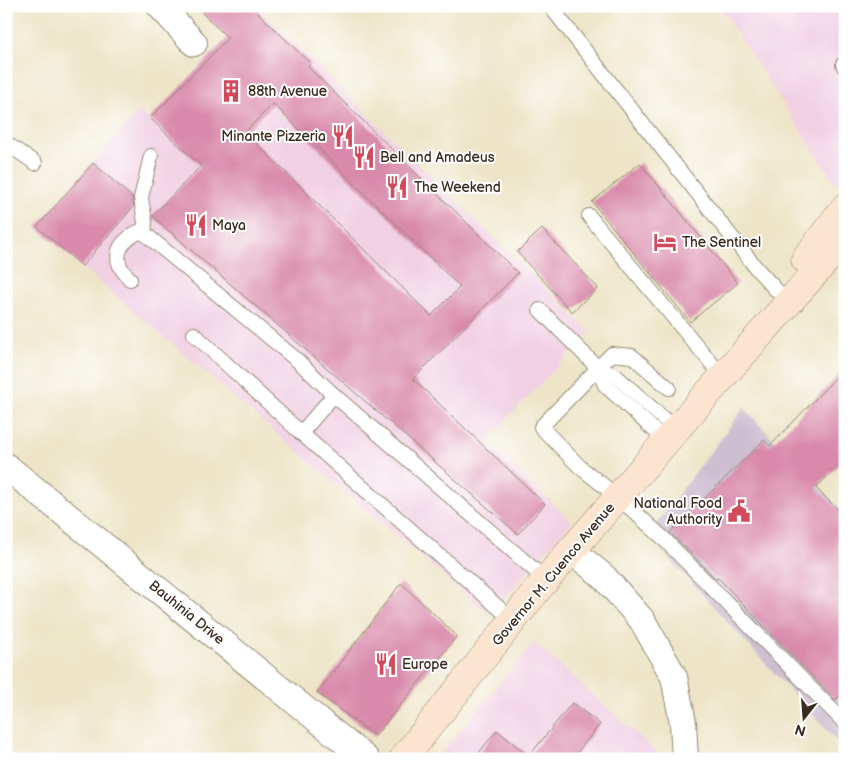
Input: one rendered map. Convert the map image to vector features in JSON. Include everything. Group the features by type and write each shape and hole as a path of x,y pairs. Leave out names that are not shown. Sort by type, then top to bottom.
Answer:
{"main road":[{"name":"Governor M. Cuenco Avenue","path":"725,373 739,341 845,207"},
{"name":"Governor M. Cuenco Avenue","path":"402,759 546,580 845,238"},
{"path":"725,373 760,359 845,266"}],"street":[{"path":"160,6 194,43"},
{"name":"Bauhinia Drive","path":"6,466 366,759"},
{"path":"572,551 604,577 642,620 674,677 683,723 685,759"}],"lane":[{"path":"550,6 757,269 778,292"},
{"path":"6,144 35,163"},
{"path":"144,233 145,222 141,198 151,156"},
{"path":"589,216 725,373"},
{"path":"130,279 119,264 119,251 127,238 138,232 144,233 298,362 546,580"},
{"path":"540,310 598,368 616,376 671,436"},
{"path":"194,334 301,433 512,621"},
{"path":"669,388 632,356 612,354 540,427 580,467 618,497 662,537 845,724"},
{"path":"301,433 334,395"}],"shaded area":[{"path":"719,6 845,6 845,177 837,186"},
{"path":"257,7 590,332 486,441 572,522 489,615 35,227 138,112 149,119"},
{"path":"744,408 845,514 845,750 648,535"},
{"path":"534,642 662,757 663,759 437,759"}],"building":[{"name":"88th Avenue","path":"195,6 251,6 311,64 308,67 518,273 413,379 545,504 518,534 153,217 201,166 150,118 228,38","holes":["273,104 460,287 431,316 245,132"]},
{"path":"93,163 132,197 134,206 82,266 37,227"},
{"name":"The Sentinel","path":"640,163 738,283 690,322 592,202"},
{"path":"542,229 598,288 572,312 517,252"},
{"path":"845,368 845,458 816,488 845,517 845,691 835,700 718,578 716,579 670,532 764,440 770,446"},
{"name":"Europe","path":"401,583 457,636 375,736 317,693"},
{"path":"572,703 600,724 572,759 474,759 497,730 529,756"}],"place":[{"name":"88th Avenue","path":"231,91"},
{"name":"Minante Pizzeria","path":"343,136"},
{"name":"Bell and Amadeus","path":"364,157"},
{"name":"The Weekend","path":"397,187"},
{"name":"Maya","path":"196,225"},
{"name":"The Sentinel","path":"665,242"},
{"name":"National Food Authority","path":"739,511"},
{"name":"Europe","path":"386,664"}]}
